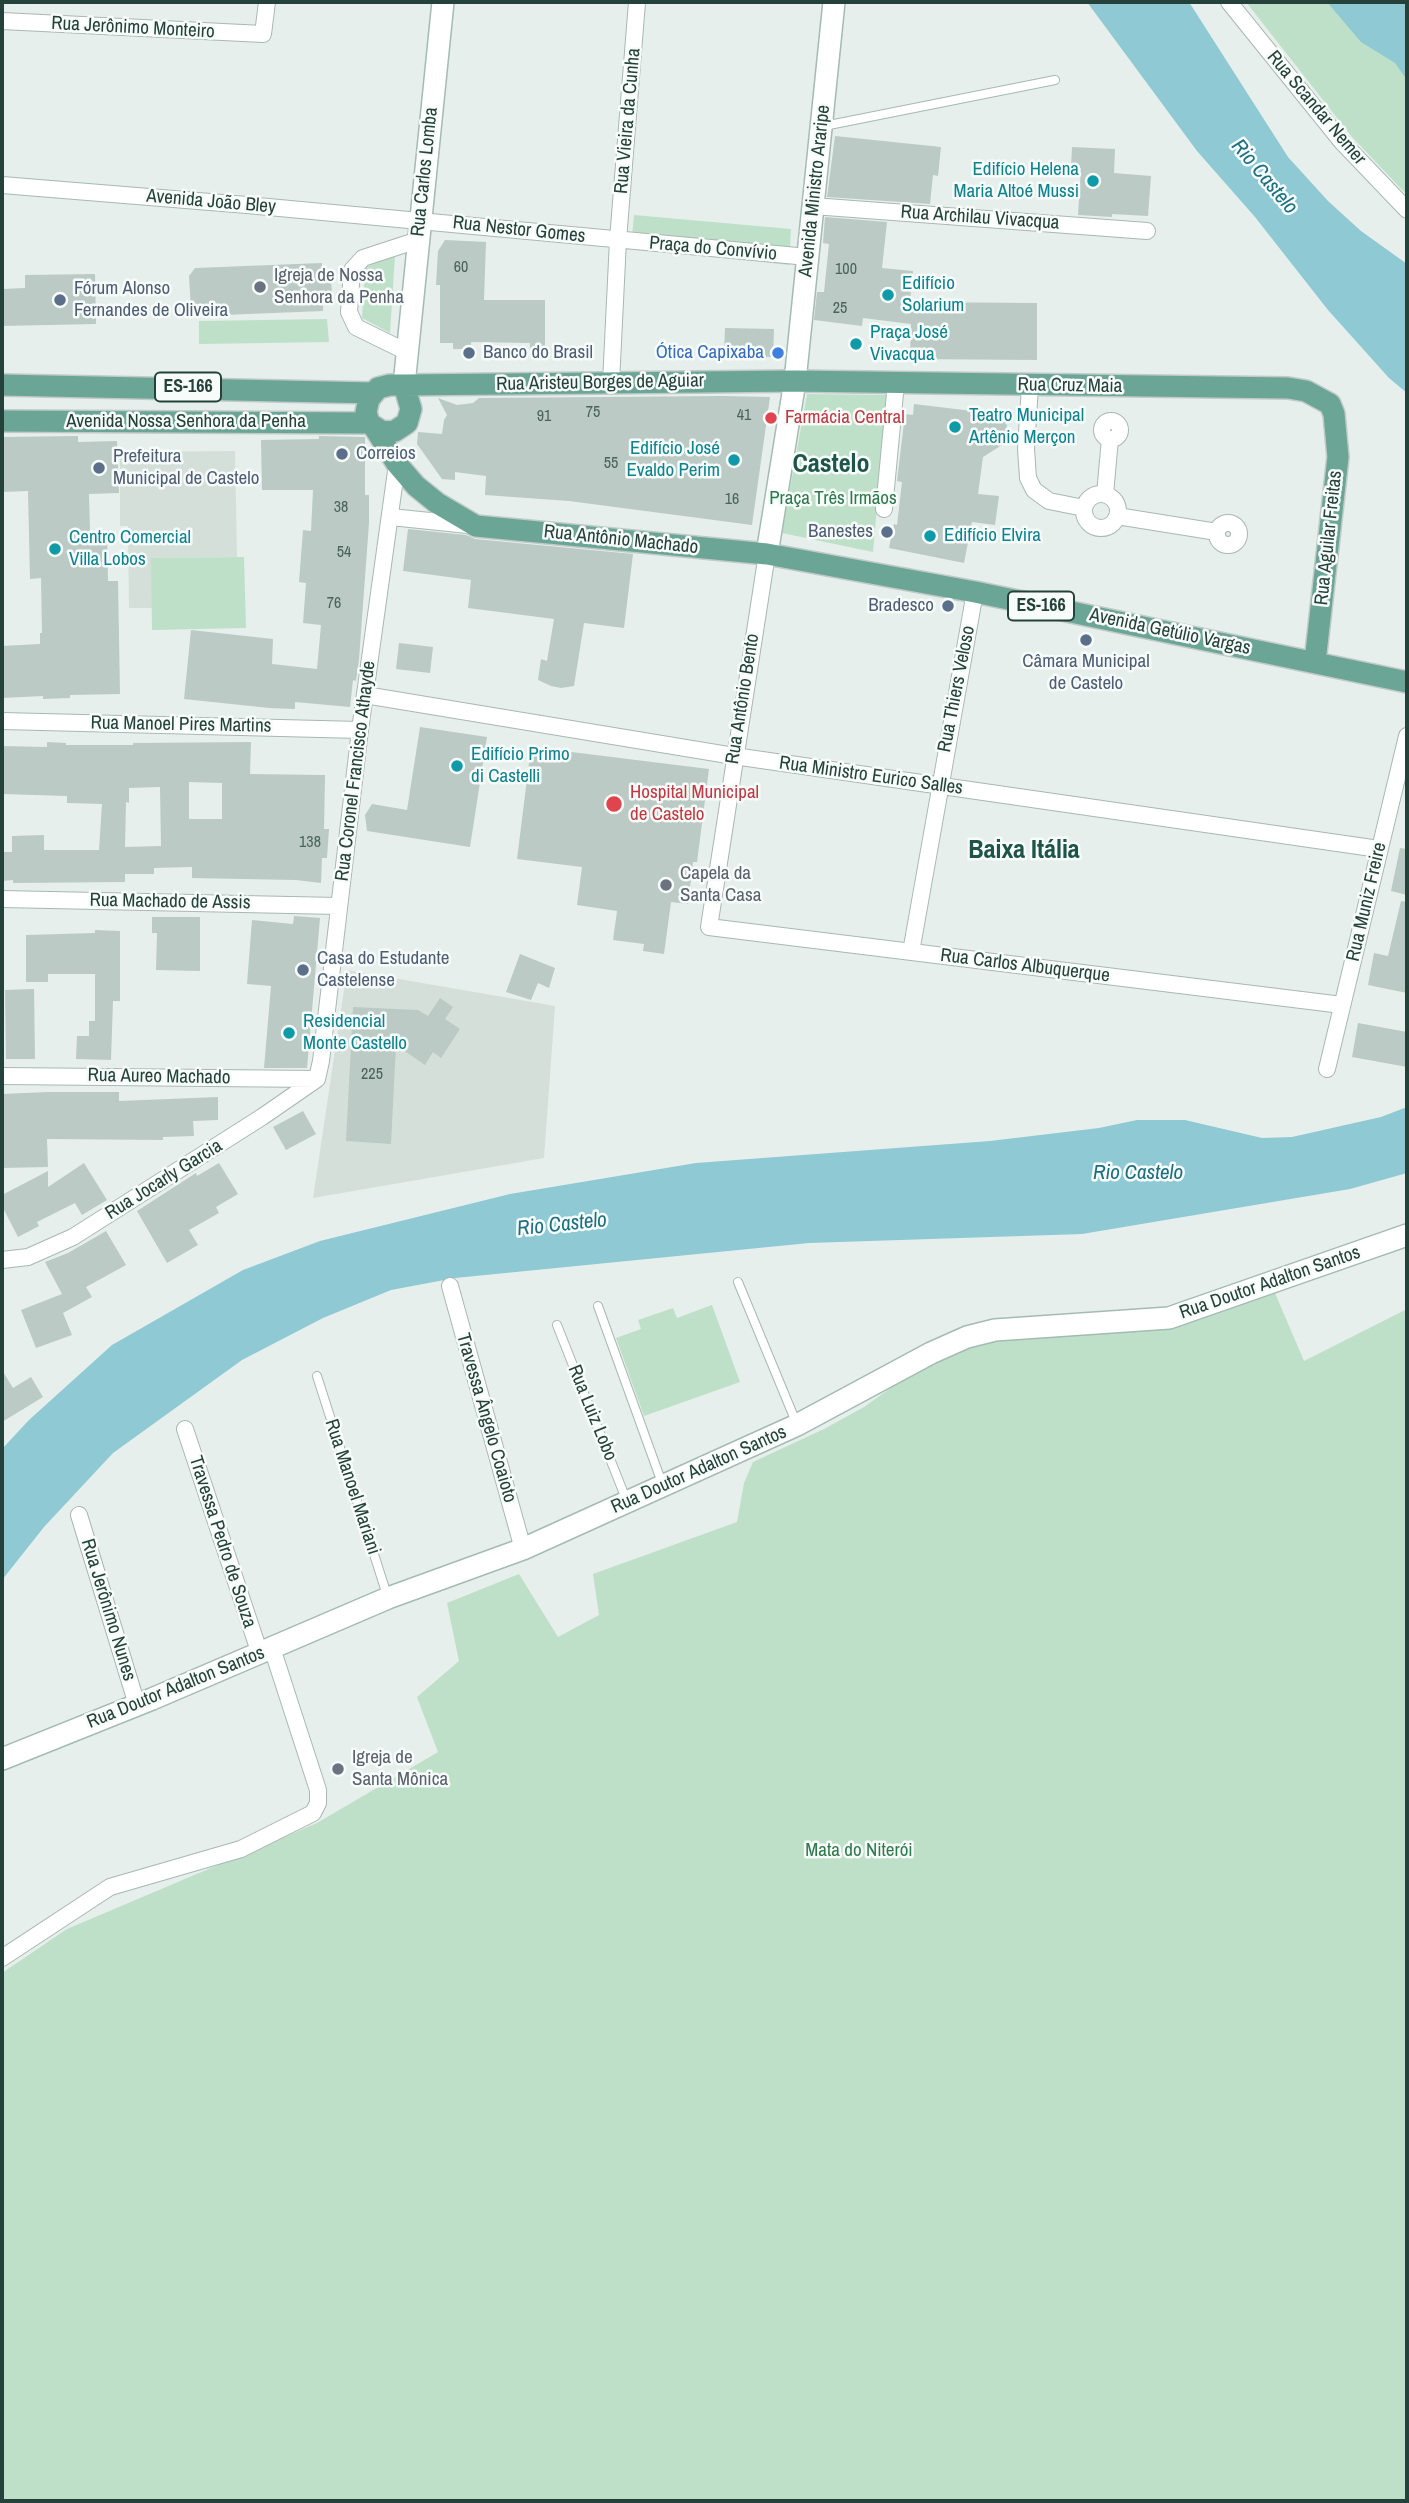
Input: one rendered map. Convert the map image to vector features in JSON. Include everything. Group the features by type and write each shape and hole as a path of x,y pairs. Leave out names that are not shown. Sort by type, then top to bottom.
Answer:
{"main road":[{"name":"Rua Carlos Lomba","path":"404,385 443,2"},
{"name":"Avenida Ministro Araripe","path":"795,381 834,2"},
{"name":"Rua Aristeu Borges de Aguiar","path":"404,385 795,381"},
{"name":"Rua Cruz Maia","path":"795,381 1288,388 1306,391 1322,398 1330,404 1334,414"},
{"path":"766,554 795,381"},
{"name":"Avenida Nossa Senhora da Penha","path":"2,385 374,393"},
{"path":"404,385 411,409 407,423 388,432 372,425 367,405 374,393 385,386 404,385"},
{"path":"181,423 182,387"},
{"name":"Rua Aguilar Freitas","path":"1315,662 1338,457 1334,414"},
{"name":"Avenida Nossa Senhora da Penha","path":"2,421 372,425"},
{"name":"Rua Antônio Machado","path":"372,425 397,464 416,486 437,503 476,526 766,554"},
{"name":"Avenida Getúlio Vargas","path":"766,554 975,592 1407,682"},
{"name":"Rua Doutor Adalton Santos","path":"2,1759 388,1598 523,1549 797,1425 931,1353 967,1337 995,1330 1169,1318 1407,1235"}],"street":[{"name":"Rua Jerônimo Monteiro","path":"2,21 263,34 267,2"},
{"name":"Rua Vieira da Cunha","path":"611,383 618,240 637,2"},
{"name":"Rua Scandar Nemer","path":"1228,2 1342,142 1407,210"},
{"name":"Avenida João Bley","path":"2,185 419,230"},
{"name":"Rua Archilau Vivacqua","path":"813,205 1147,231"},
{"name":"Rua Nestor Gomes","path":"419,230 618,240"},
{"path":"407,352 356,327 349,312 352,270 363,257 419,230"},
{"name":"Praça do Convívio","path":"618,240 808,257"},
{"path":"884,509 896,383"},
{"path":"1030,386 1026,449 1028,478 1034,490 1049,501 1084,508"},
{"path":"1105,495 1110,439"},
{"name":"Rua Coronel Francisco Athayde","path":"317,1079 360,730 397,464"},
{"path":"1105,495 1114,500 1116,516 1111,524 1105,527 1095,526 1086,519 1084,508 1090,498 1105,495"},
{"path":"1116,516 1217,532"},
{"name":"Rua Antônio Machado","path":"391,517 476,526"},
{"name":"Rua Antônio Bento","path":"709,926 766,554"},
{"name":"Rua Thiers Veloso","path":"911,952 975,592"},
{"name":"Rua Ministro Eurico Salles","path":"365,695 734,756 1379,849"},
{"name":"Rua Manoel Pires Martins","path":"2,721 360,730"},
{"name":"Rua Muniz Freire","path":"1327,1069 1407,736"},
{"name":"Rua Machado de Assis","path":"2,899 338,905"},
{"name":"Rua Carlos Albuquerque","path":"709,926 1342,1005"},
{"name":"Rua Aureo Machado","path":"2,1076 317,1079"},
{"name":"Rua Jocarly Garcia","path":"2,1260 28,1257 73,1237 317,1079"},
{"name":"Travessa Ângelo Coaioto","path":"450,1286 523,1549"},
{"name":"Travessa Pedro de Souza","path":"2,1958 110,1887 241,1849 313,1813 318,1803 318,1790 185,1429"},
{"name":"Rua Jerônimo Nunes","path":"79,1515 136,1705"}],"lane":[{"path":"821,127 1055,80"},
{"path":"738,1282 797,1425"},
{"path":"598,1306 663,1486"},
{"name":"Rua Luiz Lobo","path":"557,1325 627,1502"},
{"name":"Rua Manoel Mariani","path":"317,1376 388,1598"}],"shaded area":[{"path":"235,451 237,557 152,558 152,608 129,608 128,526 120,526 120,452"},
{"path":"347,970 555,1006 544,1158 313,1198"}],"green space":[{"path":"1246,2 1407,2 1407,195 1352,137"},
{"path":"634,215 791,229 789,265 631,247"},
{"path":"395,255 390,333 362,318 365,267"},
{"path":"327,319 329,342 199,344 199,321"},
{"name":"Praça Três Irmãos","path":"807,394 887,395 873,552 782,533"},
{"path":"244,557 246,628 152,630 151,558"},
{"name":"Mata do Niterói","path":"1275,1293 1304,1361 1407,1309 1407,2501 2,2501 2,1973 67,1929 317,1823 438,1752 417,1697 459,1661 447,1603 519,1574 558,1637 599,1615 593,1574 737,1522 744,1483 753,1462 824,1429 864,1407 910,1374 958,1350 1010,1335 1211,1314"},
{"path":"712,1305 740,1382 644,1416 616,1338 641,1329 638,1320 673,1308 677,1318"}],"water":[{"name":"Rio Castelo","path":"1087,2 1189,2 1288,157 1328,201 1361,231 1407,264 1407,393 1389,378 1328,310 1255,217 1197,151"},
{"path":"1327,2 1407,2 1407,80 1395,63 1361,42"},
{"name":"Rio Castelo","path":"1407,1107 1407,1173 1350,1189 1082,1234 809,1243 455,1278 391,1290 323,1318 242,1360 113,1453 44,1527 2,1580 2,1449 29,1420 112,1345 243,1270 320,1241 510,1194 696,1163 990,1141 1099,1128 1137,1120 1185,1120 1262,1138 1292,1137 1381,1117"}],"building":[{"path":"835,136 941,147 938,176 933,175 930,204 827,197"},
{"path":"1072,147 1115,149 1114,173 1151,176 1148,216 1078,215 1081,168 1071,167"},
{"path":"825,217 887,222 882,268 913,271 910,302 1037,303 1037,360 910,359 911,324 863,318 862,326 814,320 817,292 824,292 829,244 823,243"},
{"path":"445,240 486,242 484,300 545,300 545,347 530,348 530,343 471,342 471,349 453,349 453,343 440,343 440,285 436,285 438,251"},
{"name":"Igreja de Nossa Senhora da Penha","path":"322,263 322,278 331,278 332,296 323,296 323,311 199,316 191,310 189,276 195,268"},
{"name":"Fórum Alonso Fernandes de Oliveira","path":"95,274 96,324 2,326 2,289 25,288 25,275"},
{"path":"725,328 774,329 773,357 724,356"},
{"path":"770,397 752,525 569,501 485,495 486,476 455,472 455,480 442,479 417,444 418,432 442,434 447,415 438,398 457,405 473,403 479,398"},
{"path":"914,404 997,414 1007,425 1005,443 983,457 978,494 999,496 995,525 972,522 964,563 889,548 894,524 897,525 902,482 897,481 905,414 913,415"},
{"path":"78,436 78,442 117,441 119,493 89,494 90,532 107,532 108,581 118,581 120,694 70,695 70,698 43,699 43,696 2,698 2,646 40,644 42,633 41,578 30,579 28,491 2,492 2,437"},
{"path":"319,436 365,437 365,495 369,495 369,523 359,659 350,707 295,702 295,709 269,708 184,699 191,630 273,639 272,664 317,669 321,625 303,623 306,583 299,582 303,530 311,531 313,490 262,490 261,440 319,439"},
{"path":"408,529 466,535 475,539 633,554 624,628 584,623 574,686 551,686 538,680 541,659 547,661 554,619 468,608 471,580 403,571"},
{"path":"399,643 433,647 430,673 396,669"},
{"path":"420,727 487,737 470,847 367,831 365,815 372,804 407,810"},
{"path":"47,742 66,745 133,745 251,742 250,774 325,775 324,829 329,829 327,858 322,858 321,883 192,878 192,867 154,868 154,874 125,874 125,882 2,881 2,852 12,852 12,836 44,835 44,850 99,850 102,804 67,803 67,796 2,794 2,746 47,747","holes":["189,782 222,783 222,819 189,819","160,787 161,846 125,847 129,788"]},
{"name":"Hospital Municipal de Castelo","path":"531,747 709,769 697,862 693,862 688,904 671,902 664,954 643,951 644,944 613,940 617,911 577,905 582,867 517,859"},
{"path":"1400,848 1407,849 1407,895 1391,891"},
{"path":"1401,901 1407,902 1407,993 1368,985 1374,953 1388,956"},
{"path":"294,916 320,918 307,1068 264,1068 271,986 247,984 252,920 293,924"},
{"path":"152,917 200,917 200,971 156,970 157,933 152,933"},
{"path":"95,930 120,931 120,1001 113,1001 111,1060 76,1059 77,1036 89,1036 89,1021 95,1021 95,974 48,974 48,982 26,982 26,935 95,933"},
{"path":"520,954 555,968 549,988 538,983 531,1000 506,992"},
{"path":"34,989 35,1059 6,1059 5,990"},
{"path":"440,998 453,1007 445,1019 460,1029 441,1058 433,1052 425,1065 396,1045 391,1144 346,1141 353,1007 418,1010 428,1016"},
{"path":"1358,1023 1407,1032 1407,1067 1352,1057"},
{"path":"119,1092 119,1101 218,1097 218,1120 193,1121 194,1136 163,1137 163,1140 47,1139 48,1167 2,1168 2,1094"},
{"path":"303,1111 316,1134 286,1150 273,1127"},
{"path":"84,1163 107,1200 82,1215 75,1203 37,1222 39,1226 18,1237 2,1206 2,1195 48,1171 48,1187"},
{"path":"219,1163 238,1194 216,1207 219,1213 189,1230 198,1245 167,1263 137,1211 196,1173 197,1176"},
{"path":"106,1231 126,1265 86,1287 92,1297 63,1313 72,1335 36,1348 21,1310 62,1294 45,1262 68,1253"},
{"path":"2,1370 13,1388 31,1377 43,1397 2,1422"}],"place":[{"name":"Edifício Helena Maria Altoé Mussi","path":"1093,181"},
{"name":"Igreja de Nossa Senhora da Penha","path":"260,287"},
{"name":"Edifício Solarium","path":"888,295"},
{"name":"Fórum Alonso Fernandes de Oliveira","path":"60,300"},
{"name":"Praça José Vivacqua","path":"856,344"},
{"name":"Banco do Brasil","path":"469,353"},
{"name":"Ótica Capixaba","path":"778,353"},
{"name":"Farmácia Central","path":"771,418"},
{"name":"Teatro Municipal Artênio Merçon","path":"955,427"},
{"name":"Correios","path":"342,454"},
{"name":"Edifício José Evaldo Perim","path":"734,460"},
{"name":"Prefeitura Municipal de Castelo","path":"99,468"},
{"name":"Banestes","path":"887,532"},
{"name":"Edifício Elvira","path":"930,536"},
{"name":"Centro Comercial Villa Lobos","path":"55,549"},
{"name":"Bradesco","path":"948,606"},
{"name":"Câmara Municipal de Castelo","path":"1086,640"},
{"name":"Edifício Primo di Castelli","path":"457,766"},
{"name":"Hospital Municipal de Castelo","path":"614,804"},
{"name":"Capela da Santa Casa","path":"666,885"},
{"name":"Casa do Estudante Castelense","path":"303,970"},
{"name":"Residencial Monte Castello","path":"289,1033"},
{"name":"Igreja de Santa Mônica","path":"338,1769"}],"district":[{"name":"Castelo","path":"831,465"},
{"name":"Baixa Itália","path":"1024,851"}]}
